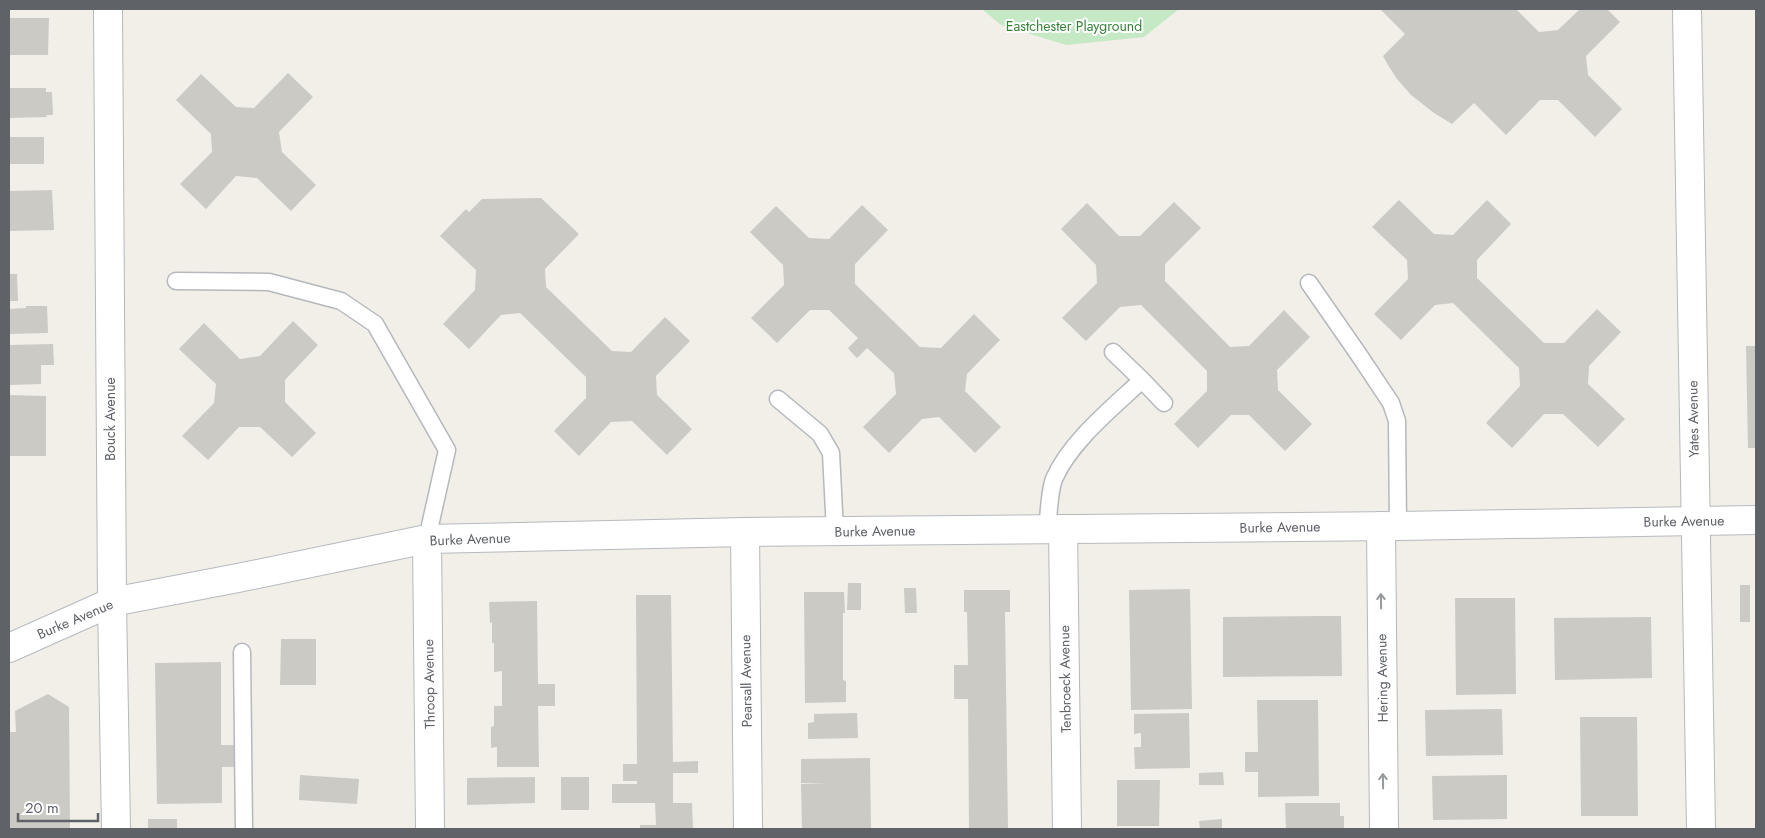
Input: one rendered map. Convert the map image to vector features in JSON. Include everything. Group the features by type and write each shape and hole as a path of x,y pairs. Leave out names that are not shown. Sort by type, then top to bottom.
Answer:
{"street":[{"name":"Bouck Avenue","path":"108,9 112,602 116,829"},
{"name":"Yates Avenue","path":"1687,9 1701,829"},
{"name":"Burke Avenue","path":"9,648 112,602 427,539 745,532 1389,526 1756,520"},
{"name":"Hering Avenue","path":"1384,829 1389,526"},
{"name":"Tenbroeck Avenue","path":"1055,529 1067,829"},
{"name":"Pearsall Avenue","path":"745,532 748,829"},
{"name":"Throop Avenue","path":"427,539 430,829"}],"lane":[{"path":"176,281 269,282 341,301 375,324 448,450 427,539"},
{"path":"1309,283 1359,354 1391,404 1397,421 1389,526"},
{"path":"1113,352 1164,403"},
{"path":"1055,529 1054,480 1068,455 1101,418 1142,380"},
{"path":"778,399 820,434 831,453 834,531"},
{"path":"242,652 244,829"}],"green space":[{"name":"Eastchester Playground","path":"982,9 1179,9 1144,37 1066,45 1001,25"}],"building":[{"path":"1380,9 1516,9 1539,32 1558,30 1580,9 1607,9 1620,22 1586,56 1588,75 1622,109 1595,137 1558,100 1540,100 1506,135 1474,103 1452,124 1411,95 1388,65 1383,56 1405,34"},
{"path":"9,18 49,18 48,55 9,55"},
{"path":"288,73 313,97 279,132 282,152 316,185 291,211 257,178 236,176 206,209 180,184 212,152 211,134 176,100 201,74 236,107 254,108"},
{"path":"9,88 46,88 46,92 52,92 53,115 46,115 47,117 9,118"},
{"path":"9,137 44,137 44,164 9,164"},
{"path":"52,190 54,230 9,231 9,191"},
{"path":"541,198 579,234 545,269 546,287 612,351 631,352 665,317 690,341 656,376 657,395 692,429 667,455 632,421 611,422 579,456 554,431 586,398 586,377 520,313 501,315 469,349 443,324 475,290 476,270 440,236 466,209 469,212 482,199"},
{"path":"1399,200 1434,234 1453,235 1487,200 1511,224 1477,260 1477,278 1544,343 1564,343 1597,309 1621,332 1589,366 1588,384 1625,419 1598,447 1563,414 1544,414 1512,448 1486,423 1520,386 1519,368 1453,303 1435,305 1401,340 1374,314 1408,279 1407,260 1372,227"},
{"path":"1174,202 1201,228 1165,264 1165,281 1230,347 1249,346 1284,310 1310,337 1277,370 1278,390 1312,424 1285,451 1249,415 1231,415 1198,448 1174,424 1207,391 1207,371 1141,305 1120,307 1086,341 1062,318 1097,283 1096,265 1061,229 1087,203 1119,236 1140,236"},
{"path":"862,205 888,230 855,264 855,284 920,347 941,348 974,314 1000,340 967,374 965,391 1001,427 975,453 939,417 922,419 889,453 863,427 896,394 894,373 867,348 857,358 848,348 858,338 829,310 810,310 777,343 751,318 784,285 783,265 750,232 776,206 809,238 829,239"},
{"path":"9,274 17,274 18,301 9,301"},
{"path":"26,306 47,306 48,333 9,334 9,309 26,308"},
{"path":"293,321 318,345 285,380 285,402 316,433 292,457 260,427 239,427 208,460 182,436 214,403 216,384 179,349 204,323 240,359 260,356"},
{"path":"53,344 54,365 41,365 41,384 9,385 9,345"},
{"path":"1746,346 1756,346 1756,448 1748,448"},
{"path":"9,395 46,396 46,456 9,456"},
{"path":"848,583 861,583 861,610 847,610"},
{"path":"1740,585 1750,585 1750,622 1740,622"},
{"path":"904,588 916,588 917,613 905,613"},
{"path":"1190,589 1192,709 1131,710 1129,590"},
{"path":"964,590 1010,590 1010,612 1005,612 1008,829 969,829 968,699 954,699 954,665 968,665 967,612 964,612"},
{"path":"804,592 844,592 843,680 846,681 846,702 805,703"},
{"path":"636,595 671,595 673,762 698,761 698,773 673,773 673,803 692,803 693,829 640,829 640,825 656,825 655,803 612,803 612,784 637,784 637,781 623,781 623,764 637,764"},
{"path":"1455,598 1515,598 1516,694 1456,695"},
{"path":"537,601 538,684 555,684 555,706 538,706 539,767 497,767 497,747 491,748 491,727 494,726 494,706 502,706 502,671 494,672 494,643 492,643 492,622 490,623 489,602"},
{"path":"1341,616 1342,676 1223,677 1223,617"},
{"path":"1651,617 1652,678 1555,680 1554,618"},
{"path":"281,639 316,639 316,685 280,685"},
{"path":"221,662 221,745 236,745 236,767 222,767 222,803 157,804 155,663"},
{"path":"48,694 69,707 70,829 9,829 9,732 16,732 15,711"},
{"path":"1257,700 1318,700 1319,796 1258,797 1258,772 1245,772 1245,752 1258,752"},
{"path":"1502,709 1503,755 1426,756 1425,710"},
{"path":"857,713 858,738 808,739 808,723 814,722 814,714"},
{"path":"1189,713 1190,768 1135,769 1134,747 1141,747 1141,733 1134,734 1134,714"},
{"path":"1580,717 1637,717 1638,816 1581,816"},
{"path":"870,758 871,829 802,829 801,784 827,783 801,783 801,759"},
{"path":"1223,772 1224,785 1199,785 1199,773"},
{"path":"300,775 359,779 357,804 299,800"},
{"path":"1507,775 1507,819 1433,820 1432,776"},
{"path":"535,777 535,803 467,805 467,778"},
{"path":"561,777 589,777 589,810 561,810"},
{"path":"1117,780 1160,780 1159,826 1117,826"},
{"path":"1285,803 1340,803 1340,816 1344,816 1344,829 1286,829"},
{"path":"148,819 177,819 177,829 148,829"},
{"path":"1222,819 1222,829 1200,829 1199,821"}]}
